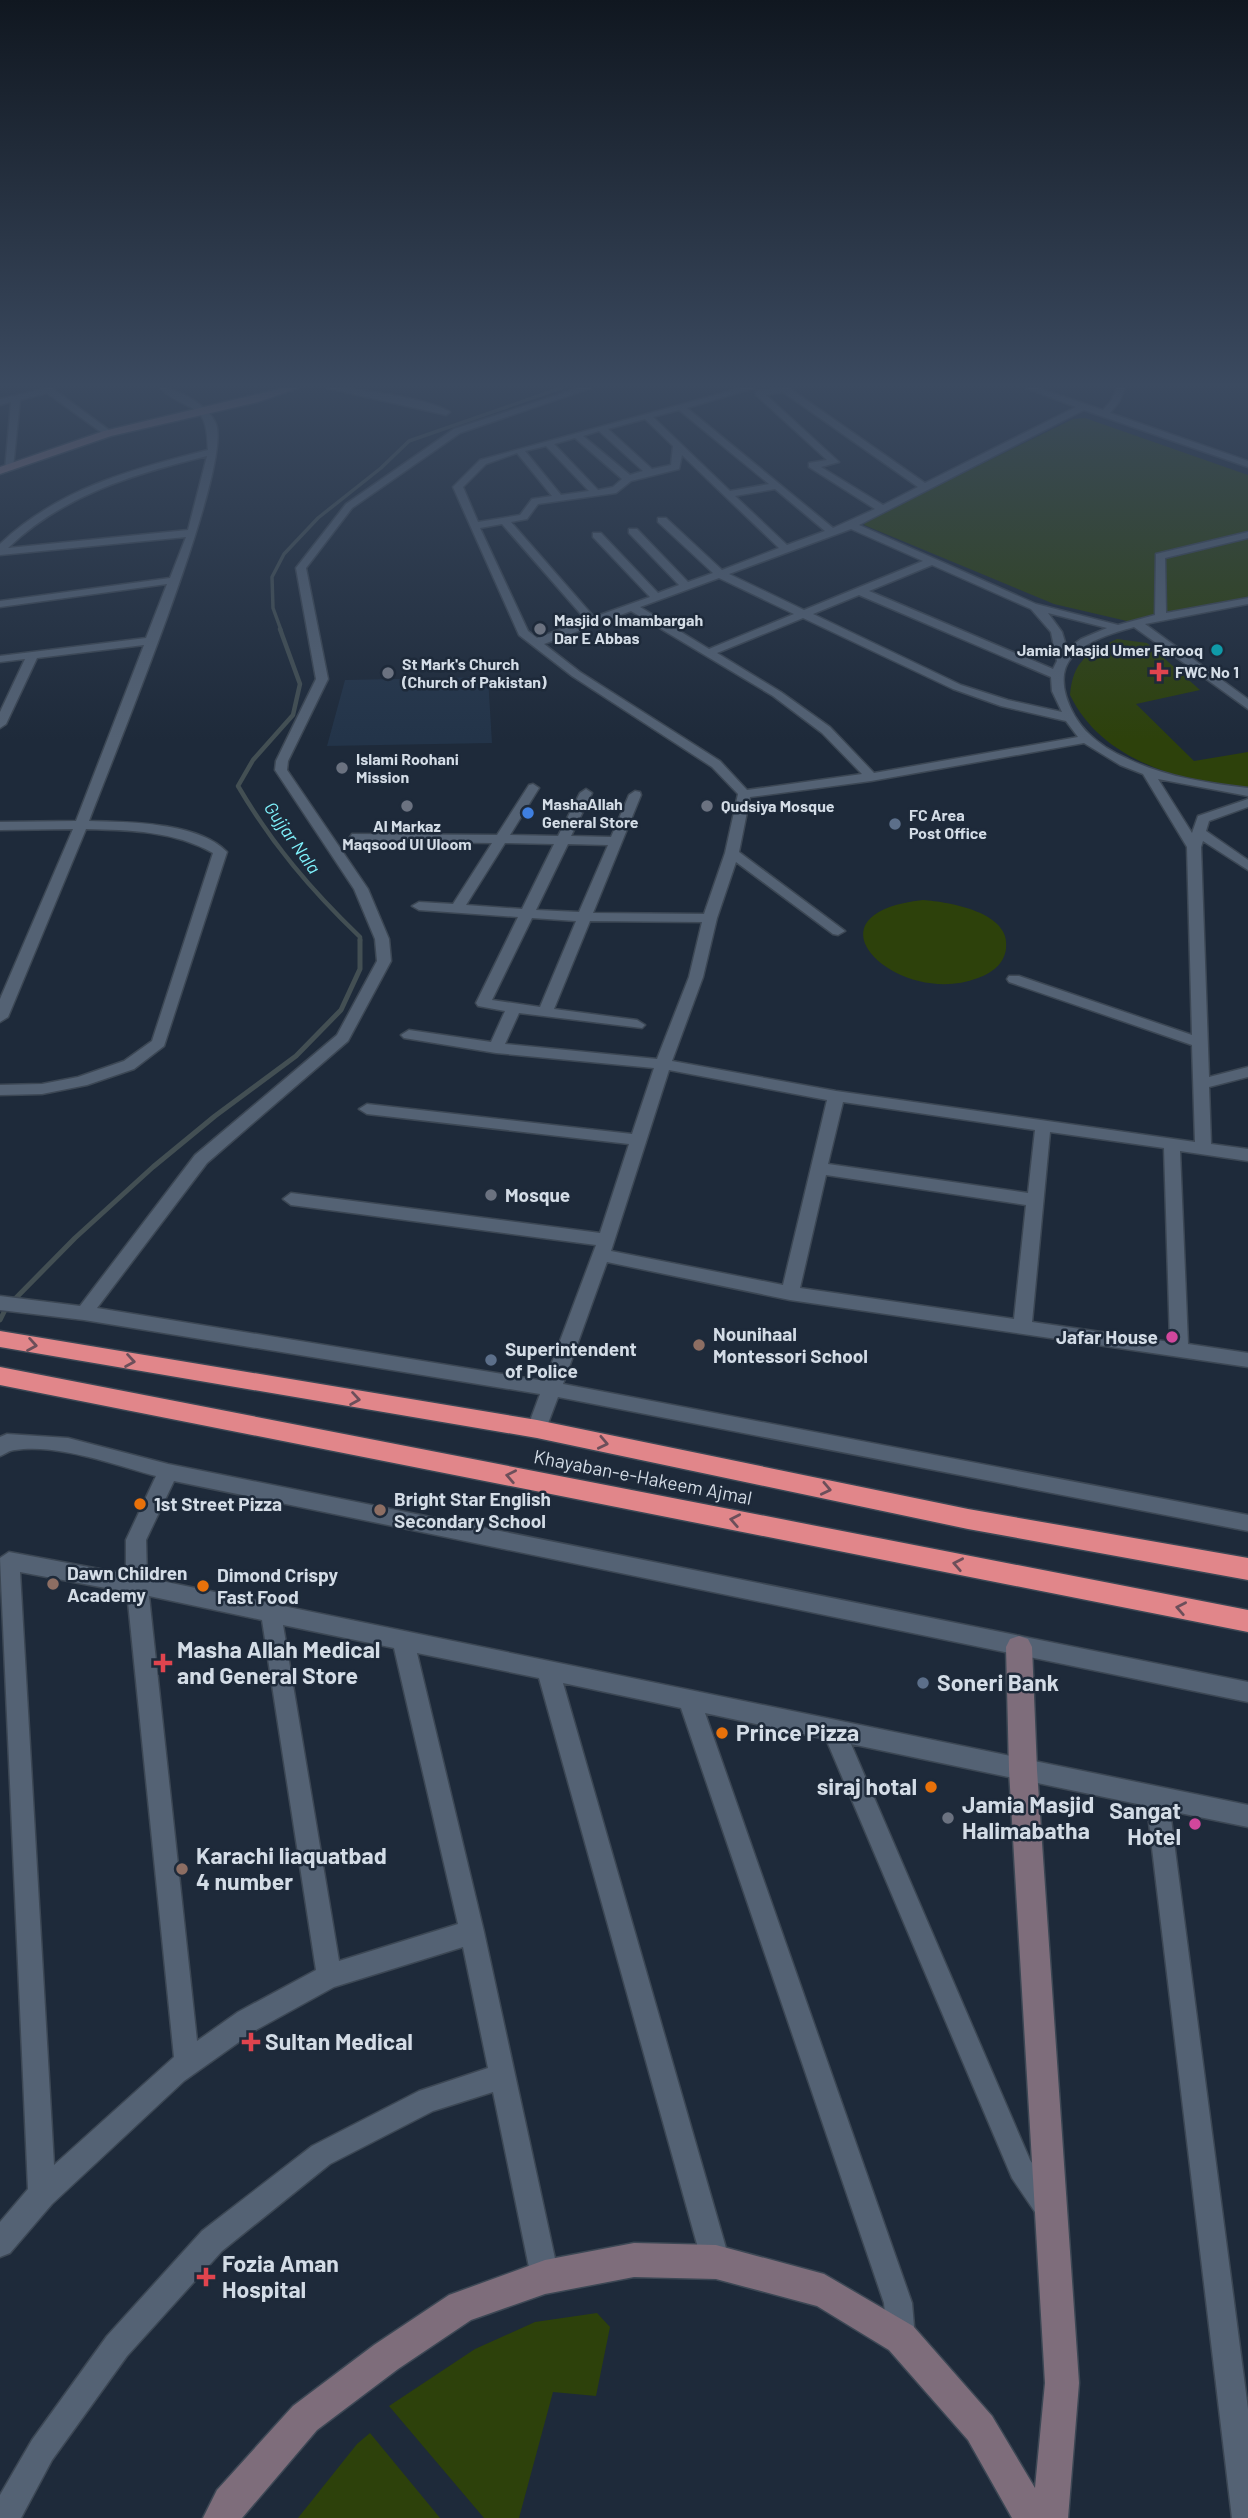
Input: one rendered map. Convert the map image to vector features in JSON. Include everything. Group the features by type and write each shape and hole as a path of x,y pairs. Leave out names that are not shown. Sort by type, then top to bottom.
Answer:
{"highway":[{"name":"Khayaban-e-Hakeem Ajmal","path":"0,1339 537,1429 968,1519 1248,1569"},
{"name":"Khayaban-e-Hakeem Ajmal","path":"0,1376 1248,1621"}],"street":[{"path":"0,551 37,517 57,506"},
{"path":"0,1017 80,827 176,580 199,506"},
{"path":"83,1313 201,1159 343,1038 383,961 384,950 366,897 281,770 282,761 322,679 300,574 350,506"},
{"path":"465,506 523,633 576,674 716,764 732,778 744,794 732,853 710,918 696,978 663,1063 603,1248 537,1429"},
{"path":"474,526 523,517 532,506"},
{"path":"740,506 785,549"},
{"path":"800,506 832,532"},
{"path":"876,506 881,509"},
{"path":"535,643 851,525 888,506"},
{"path":"662,520 720,574 957,687 1071,718"},
{"path":"506,522 592,621"},
{"path":"851,525 1032,606 1118,628"},
{"path":"633,531 686,586"},
{"path":"0,551 192,533"},
{"path":"597,535 656,597"},
{"path":"1161,618 1160,556 1248,535"},
{"path":"708,653 932,561"},
{"path":"0,604 176,580"},
{"path":"860,591 1056,675"},
{"path":"1248,601 1118,628 1086,641 1070,652 1056,675 1057,691 1086,739 1148,772 1198,786 1248,792"},
{"path":"631,606 777,694 825,730 870,778"},
{"path":"1032,606 1055,626 1061,637 1063,662"},
{"path":"1137,624 1248,705"},
{"path":"0,659 151,641"},
{"path":"0,724 33,655"},
{"path":"744,794 870,778 1086,739"},
{"path":"1148,772 1194,847"},
{"path":"457,909 533,788"},
{"path":"586,793 483,1003 637,1025"},
{"path":"545,1012 635,795"},
{"path":"1203,1149 1194,847 1203,819 1248,803"},
{"path":"0,826 162,828 205,841 220,852 159,1043 129,1065 81,1082 42,1088 0,1090"},
{"path":"1200,833 1248,866"},
{"path":"357,837 616,841"},
{"path":"732,853 838,931"},
{"path":"419,906 585,917 710,918"},
{"path":"1014,979 1198,1042"},
{"path":"496,1048 514,1007"},
{"path":"409,1035 496,1048 663,1063 836,1096 1248,1155"},
{"path":"1199,1084 1248,1072"},
{"path":"790,1293 836,1096"},
{"path":"367,1109 639,1140"},
{"path":"1022,1327 1044,1126"},
{"path":"1172,1144 1179,1350"},
{"path":"819,1168 1035,1200"},
{"path":"291,1199 603,1248 790,1293 1248,1360"},
{"path":"0,1303 83,1313 552,1389 1248,1523"},
{"path":"0,1448 7,1441 24,1440 120,1459 168,1472 1248,1692"},
{"path":"168,1472 136,1540 137,1585 187,2063"},
{"path":"41,2194 9,1560 1248,1816"},
{"path":"271,1613 330,1976"},
{"path":"403,1640 472,1932 545,2277"},
{"path":"1018,1647 1023,1770 1062,2383 1051,2518"},
{"path":"548,1670 716,2262"},
{"path":"689,1700 898,2303 901,2338"},
{"path":"834,1730 1021,2169 1051,2211"},
{"path":"1157,1797 1247,2518"},
{"path":"0,2243 41,2194 187,2063 247,2021 330,1976 472,1932"},
{"path":"4,2518 42,2450 117,2346 212,2241 321,2155 428,2100 503,2076"},
{"path":"221,2518 230,2503 305,2418 386,2357 461,2307 545,2277 634,2260 716,2262 824,2291 901,2338 980,2428 1032,2518"}],"shaded area":[{"path":"488,677 492,743 327,746 345,680"}],"green space":[{"path":"897,506 1248,506 1248,597 1131,622 1054,604 864,525 866,521"},
{"path":"1117,639 1147,643 1200,690 1136,704 1194,761 1248,752 1248,789 1196,780 1146,764 1122,752 1084,718 1070,695 1074,674 1090,654"},
{"path":"923,900 977,911 999,926 1005,936 1006,949 1000,963 992,971 978,978 948,984 918,981 892,971 873,956 864,939 867,922 886,909"},
{"path":"597,2313 610,2327 596,2396 553,2392 519,2518 484,2518 389,2406 475,2349 535,2322"},
{"path":"370,2433 440,2518 298,2518 357,2444"}],"waterway":[{"name":"Gujjar Nala","path":"281,630 273,608 272,577 284,554 334,506"},
{"name":"Gujjar Nala","path":"0,1320 6,1308 75,1238 153,1167 215,1116 296,1056 341,1010 360,969 360,937 293,866 238,786 253,760 293,715 300,684 280,629"}],"place":[{"name":"Masjid o Imambargah Dar E Abbas","path":"540,629"},
{"name":"Jamia Masjid Umer Farooq","path":"1217,650"},
{"name":"FWC No 1","path":"1159,672"},
{"name":"St Mark's Church (Church of Pakistan)","path":"388,673"},
{"name":"Islami Roohani Mission","path":"342,768"},
{"name":"Al Markaz Maqsood Ul Uloom","path":"407,806"},
{"name":"Qudsiya Mosque","path":"707,806"},
{"name":"MashaAllah General Store","path":"528,813"},
{"name":"FC Area Post Office","path":"895,824"},
{"name":"Mosque","path":"491,1195"},
{"name":"Jafar House","path":"1172,1337"},
{"name":"Nounihaal Montessori School","path":"699,1345"},
{"name":"Superintendent of Police","path":"491,1360"},
{"name":"1st Street Pizza","path":"140,1504"},
{"name":"Bright Star English Secondary School","path":"380,1510"},
{"name":"Dawn Children Academy","path":"53,1584"},
{"name":"Dimond Crispy Fast Food","path":"203,1586"},
{"name":"Masha Allah Medical and General Store","path":"163,1663"},
{"name":"Soneri Bank","path":"923,1683"},
{"name":"Prince Pizza","path":"722,1733"},
{"name":"siraj hotal","path":"931,1787"},
{"name":"Jamia Masjid Halimabatha","path":"948,1818"},
{"name":"Sangat Hotel","path":"1195,1824"},
{"name":"Karachi liaquatbad 4 number","path":"182,1869"},
{"name":"Sultan Medical","path":"251,2042"},
{"name":"Fozia Aman Hospital","path":"206,2277"}]}
